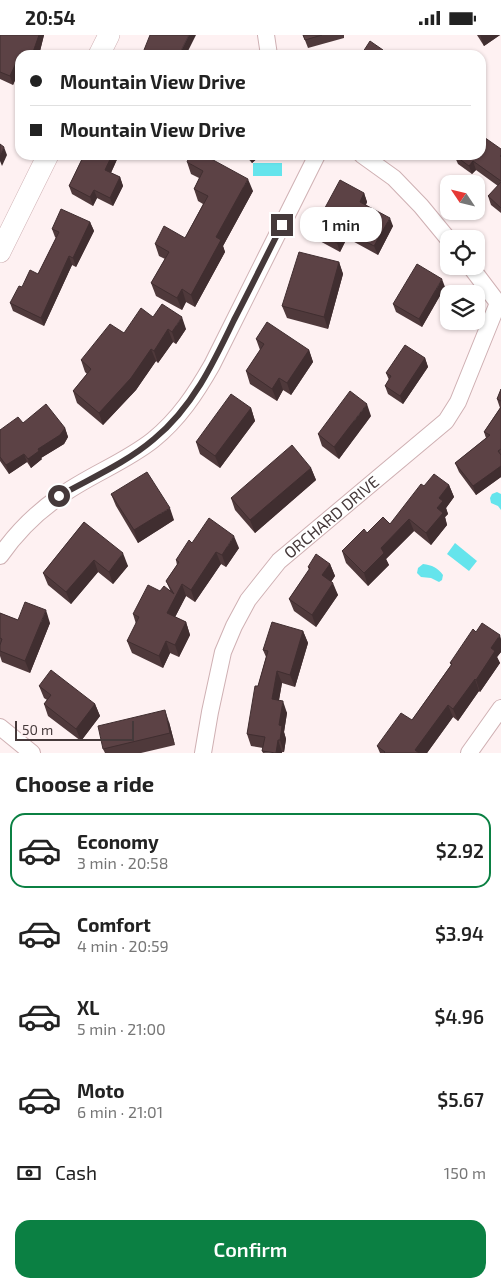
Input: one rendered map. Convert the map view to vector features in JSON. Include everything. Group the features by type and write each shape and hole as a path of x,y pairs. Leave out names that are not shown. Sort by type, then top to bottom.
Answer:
{"street":[{"path":"101,50 109,35"},
{"path":"266,35 268,50"},
{"path":"0,252 46,160"},
{"path":"0,556 12,540 36,515 59,496 130,457 155,439 180,414 197,391 212,365 314,160"},
{"path":"369,160 394,178 441,230"},
{"path":"477,275 499,305"},
{"name":"ORCHARD DRIVE","path":"203,753 223,653 234,626 248,600 279,561 446,421 458,402 499,305"},
{"path":"469,753 501,708"},
{"path":"0,727 32,753"}],"water":[{"path":"253,163 282,163 282,176 253,176"},
{"path":"497,492 501,494 501,510 498,506 491,503 490,498 492,494"},
{"path":"455,543 477,561 469,571 447,554"},
{"path":"423,564 439,570 443,575 442,580 439,582 431,578 421,577 417,573 418,568"}],"building":[{"path":"0,35 39,35 34,50 15,50 15,65 10,76 0,72"},
{"path":"150,35 189,35 182,50 144,50"},
{"path":"303,35 322,35 305,40"},
{"path":"370,41 383,50 364,50"},
{"path":"486,138 501,149 501,181 473,161 469,166 461,160 486,160"},
{"path":"0,144 4,147 0,155"},
{"path":"82,160 110,160 105,170 120,177 110,198 94,190 90,197 69,186"},
{"path":"188,160 213,160 248,179 216,237 221,240 191,295 182,289 177,298 151,283 169,252 155,244 164,226 185,238 208,196 194,189 203,171 187,162"},
{"path":"340,180 364,193 360,202 390,218 374,246 344,230 337,243 313,230"},
{"path":"501,182 501,208 488,196"},
{"path":"61,209 90,222 73,258 69,256 41,318 10,303 19,286 22,287 30,270 38,274 59,232 52,229"},
{"path":"299,252 339,262 324,317 282,306"},
{"path":"417,264 442,279 419,319 393,304"},
{"path":"162,304 182,317 172,332 168,329 154,351 151,349 131,378 99,413 73,391 91,369 81,360 110,324 124,333 141,308 153,317"},
{"path":"267,322 309,350 287,383 279,378 272,389 246,371 264,344 256,339"},
{"path":"405,345 425,358 400,396 385,386 391,376 386,373"},
{"path":"501,389 501,401 497,399"},
{"path":"350,391 367,404 334,447 318,434"},
{"path":"231,394 251,408 215,456 196,442"},
{"path":"46,404 65,428 60,435 38,449 39,451 28,459 24,454 6,465 0,457 0,430 18,417 23,423"},
{"path":"501,407 501,449 498,451 501,455 501,466 473,486 455,463 490,435 484,432"},
{"path":"292,445 311,468 250,520 231,498"},
{"path":"147,472 170,508 134,530 111,494"},
{"path":"434,474 449,485 439,498 443,501 437,508 443,513 426,533 409,519 381,548 384,553 364,573 342,551 364,529 367,533 383,517 390,524 421,484 424,486"},
{"path":"209,518 234,536 222,555 216,552 191,590 182,584 167,613 186,622 175,645 166,641 159,656 127,641 139,617 133,614 148,585 160,591 164,586 174,594 166,581 179,562 176,560 189,540 192,543"},
{"path":"84,522 123,553 109,572 94,560 66,592 43,573"},
{"path":"316,554 330,564 322,575 333,583 312,615 289,599 310,568 308,567"},
{"path":"25,602 46,610 25,661 0,651 2,639 0,638 0,613 18,620"},
{"path":"272,622 303,631 290,675 277,671 272,699 283,701 279,725 282,726 276,753 262,751 265,737 247,734 255,686 258,686 268,651 263,650"},
{"path":"482,623 500,635 491,648 495,651 476,680 453,709 448,705 415,750 419,753 384,753 377,746 401,713 412,720 452,664 450,663 473,629 476,632"},
{"path":"51,670 95,704 76,729 44,704 51,695 39,686"},
{"path":"165,710 170,733 103,749 98,726"}],"route":[{"path":"59,496 130,457 155,439 180,414 197,391 212,365 282,225"}]}
